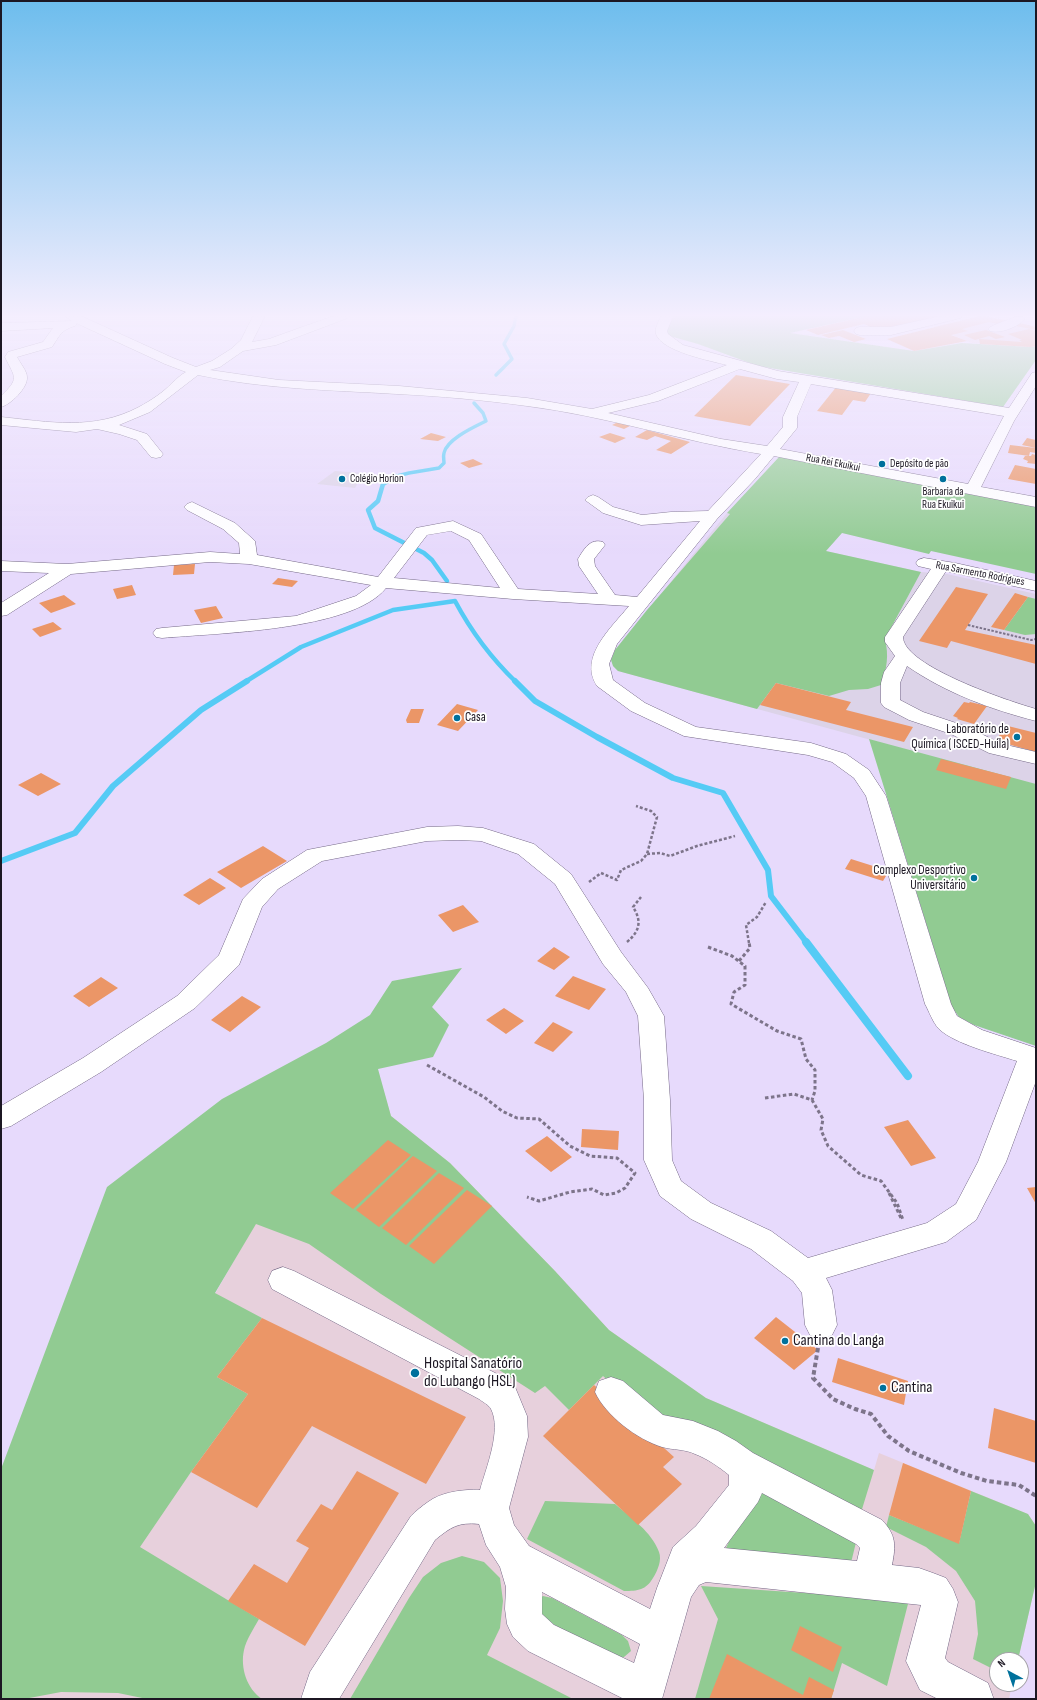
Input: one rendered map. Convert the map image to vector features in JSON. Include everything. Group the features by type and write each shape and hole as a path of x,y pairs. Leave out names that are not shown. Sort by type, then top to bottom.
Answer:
{"street":[{"path":"1,403 9,395"},
{"path":"1,421 76,428 91,426 116,422 145,409 164,395"},
{"name":"Rua Rei Ekuikui","path":"456,395 527,402 591,413 714,442 770,451 1036,502"},
{"path":"591,413 660,395"},
{"path":"799,395 790,417 790,428 750,476 712,516 608,643 600,664 604,682 638,707 691,732 811,749 839,758 862,774 876,796 938,1004 948,1022 973,1036 1034,1057 992,1162 966,1212 936,1233 804,1272"},
{"path":"902,395 1013,413"},
{"path":"973,490 1008,421 1024,395"},
{"path":"91,426 122,430 142,437 156,454"},
{"path":"593,500 608,510 641,520 671,517 712,516"},
{"path":"192,507 230,526 247,541 249,559"},
{"path":"162,633 297,621 332,611 362,600 375,591 380,582 422,531 454,526 476,537 513,594"},
{"path":"597,545 586,559 588,566 610,600"},
{"path":"1,566 68,569 210,557 249,559 380,582 513,594 643,602"},
{"name":"Rua Sarmento Rodrigues","path":"924,563 1036,586"},
{"path":"941,566 894,637 894,642 905,656 936,677 966,691 1036,715"},
{"path":"1,611 68,569"},
{"path":"905,656 896,666 888,688 891,703 916,716 958,730 996,749 1036,758"},
{"path":"1,1119 92,1065 186,1002 230,959 251,904 270,884 315,855 427,834 458,833 483,835 526,850 563,879 612,958 636,988 651,1016 657,1100 658,1160 670,1188 701,1211 761,1240 804,1272 817,1290 821,1325"},
{"path":"282,1280 491,1388 503,1398 510,1416 510,1437 492,1508 499,1533 516,1559 524,1587 523,1609 526,1624 541,1638 644,1694 675,1588 686,1560 709,1540 746,1490 746,1474 741,1464"},
{"path":"611,1392 649,1425 657,1429 694,1437 725,1452 741,1464 869,1532 876,1540 878,1547 870,1581"},
{"path":"320,1699 324,1686 422,1528 441,1513 468,1506 492,1508"},
{"path":"516,1559 661,1635"},
{"path":"675,1588 687,1571 706,1564 919,1586 933,1591 940,1602 924,1660 934,1676 974,1697"}],"path":[{"path":"968,625 1031,640 1036,639"},
{"path":"572,892 582,888 600,874 618,880 620,870 641,861 647,854 657,818 651,811 636,806"},
{"path":"647,854 660,853 670,856 697,846 735,836"},
{"path":"626,943 636,936 640,928 639,916 633,907 641,897"},
{"path":"739,961 750,948 746,925 757,917 766,902"},
{"path":"708,947 732,956 745,966 745,985 734,992 731,1004 777,1031 801,1039 806,1059 815,1070 815,1091 812,1100"},
{"path":"427,1065 484,1097 502,1111 517,1118 539,1119 570,1146 590,1156 617,1158 635,1173 625,1188 604,1195 592,1189 570,1192 539,1201 527,1197"},
{"path":"765,1098 794,1094 812,1100 823,1119 821,1130 828,1146 861,1175 881,1182 897,1203 904,1224 889,1193"},
{"path":"821,1325 813,1378 833,1399 854,1409 871,1414 888,1436 909,1451 961,1473 987,1481 1019,1485 1036,1496"}],"shaded area":[{"name":"Colégio Horion","path":"335,471 363,473 355,488 317,484"},
{"path":"727,513 839,536 826,551 921,572 947,574 1036,594 1036,785 618,671 613,666 615,650"},
{"name":"Hospital Sanatório do Lubango (HSL)","path":"377,1068 391,1116 450,1163 555,1271 609,1330 706,1398 874,1470 879,1453 1028,1514 1036,1526 1036,1582 1020,1652 989,1652 989,1692 1010,1692 1009,1699 1,1699 215,1294 255,1224"}],"green space":[{"path":"933,395 1011,395 1003,407"},
{"path":"779,457 1036,507 1036,574 931,551 929,554 842,533 826,551 921,572 885,639 887,662 881,685 868,689 849,690 829,696 776,683 757,709 618,671 613,666 611,660 615,650 647,610 730,514 727,513"},
{"path":"1028,597 1036,599 1036,634 1025,635 1004,630"},
{"name":"Complexo Desportivo Universitário","path":"869,739 1036,784 1036,1046 974,1025 959,1017 952,1007"},
{"path":"462,968 432,1007 449,1025 433,1057 378,1069 391,1116 450,1163 555,1271 609,1330 706,1398 874,1470 859,1519 655,1422 603,1376 569,1410 545,1386 535,1393 381,1294 309,1244 256,1224 215,1293 262,1318 217,1377 248,1394 191,1472 140,1547 259,1619 245,1646 243,1664 246,1678 252,1690 262,1699 147,1699 118,1693 61,1692 24,1699 1,1699 1,1469 107,1187 222,1099 326,1043 370,1015 392,981"},
{"path":"757,1482 858,1534 850,1567 726,1548"},
{"path":"971,1491 1028,1514 1036,1526 1036,1582 1020,1652 989,1652 989,1667 973,1659 978,1634 975,1601 956,1571 926,1547 886,1527 889,1515 959,1543"},
{"path":"545,1501 615,1504 646,1531 656,1545 660,1555 660,1562 650,1582 641,1589 624,1591 527,1539"},
{"path":"462,1556 484,1562 500,1578 503,1601 500,1628 487,1655 573,1699 350,1699 409,1598 423,1577 441,1563"},
{"path":"701,1586 909,1600 887,1686 842,1663 831,1699 695,1699 718,1619"},
{"path":"543,1596 552,1598 622,1635 628,1641 631,1651 624,1657 613,1657 540,1617 536,1601"}],"building":[{"path":"715,395 779,395 750,426 694,416"},
{"path":"830,395 869,395 865,402 853,400 842,415 817,411"},
{"path":"618,422 630,426 624,429 612,425"},
{"path":"647,430 690,442 671,454 656,450 671,441 655,436 647,440 635,437"},
{"path":"431,433 446,437 438,441 420,439"},
{"path":"610,433 626,438 615,443 599,437"},
{"path":"1027,438 1036,440 1036,448 1022,445"},
{"path":"1010,445 1036,448 1036,453 1030,452 1029,456 1008,453"},
{"path":"1032,454 1036,455 1036,464 1027,463 1028,461 1023,459 1025,456 1031,456"},
{"path":"473,459 483,464 469,468 460,463"},
{"path":"1015,465 1036,469 1036,484 1008,479"},
{"path":"195,564 194,574 173,575 174,565"},
{"path":"278,578 298,581 292,587 272,584"},
{"path":"132,585 136,595 117,599 113,589"},
{"path":"956,587 988,594 965,630 1036,645 1036,664 951,641 947,648 919,641"},
{"path":"1015,593 1028,597 1004,630 991,627"},
{"path":"64,595 76,604 51,613 39,603"},
{"path":"216,606 223,618 201,623 194,610"},
{"path":"53,622 62,629 40,637 32,629"},
{"path":"776,683 851,702 846,710 913,727 904,742 760,705"},
{"path":"964,702 987,706 974,724 957,719 958,718 953,716"},
{"name":"Casa","path":"457,704 478,710 458,731 437,725"},
{"path":"411,709 424,709 419,723 407,723 406,720"},
{"name":"Laboratório de Química ( ISCED-Huíla)","path":"1004,725 1036,733 1036,752 997,741"},
{"path":"941,759 1011,777 1006,789 936,770"},
{"path":"41,773 61,784 38,796 18,785"},
{"path":"263,846 287,861 241,888 217,872"},
{"path":"851,859 889,871 883,881 845,869"},
{"path":"210,878 226,888 199,905 183,895"},
{"path":"463,905 479,922 453,932 438,915"},
{"path":"554,947 570,957 554,970 537,961"},
{"path":"573,976 606,989 589,1010 555,996"},
{"path":"101,977 118,988 89,1007 73,996"},
{"path":"242,996 261,1007 230,1032 211,1020"},
{"path":"504,1008 524,1021 506,1034 486,1020"},
{"path":"553,1022 573,1032 553,1052 534,1043"},
{"path":"908,1120 936,1158 911,1166 884,1127"},
{"path":"582,1129 619,1131 618,1150 581,1147"},
{"path":"547,1136 572,1157 551,1172 525,1151"},
{"path":"388,1140 411,1155 353,1209 330,1193"},
{"path":"413,1156 437,1171 379,1227 356,1210"},
{"path":"439,1173 464,1188 406,1245 382,1228"},
{"path":"1036,1187 1036,1204 1027,1188"},
{"path":"467,1190 492,1206 434,1264 409,1246"},
{"path":"776,1317 818,1350 794,1370 754,1338"},
{"path":"262,1318 466,1417 426,1484 312,1426 257,1508 191,1472 248,1394 217,1377"},
{"path":"838,1358 908,1381 904,1405 832,1382"},
{"path":"594,1385 674,1457 663,1467 682,1484 638,1525 543,1436"},
{"path":"994,1408 1036,1421 1036,1463 988,1448"},
{"path":"903,1463 971,1491 959,1544 889,1515"},
{"path":"357,1471 399,1493 305,1646 228,1601 254,1564 287,1583 309,1548 296,1541 321,1504 332,1510"},
{"path":"800,1626 842,1647 833,1672 791,1650"},
{"path":"727,1654 803,1695 809,1677 834,1690 831,1699 709,1699"}],"waterway":[{"path":"395,476 439,468 444,463 444,453 450,443 455,438 486,421 483,413 474,403"},
{"path":"395,476 383,484 378,501 368,510 375,528 424,553 432,560 447,581"},
{"path":"245,682 301,647 393,610 455,601 482,644 516,682"},
{"path":"1,861 75,833 113,786 201,710 247,681"},
{"path":"516,682 535,701 597,737 673,778 723,793 768,870 771,896 807,943"},
{"path":"806,942 908,1076"}],"place":[{"name":"Depósito de pão","path":"882,464"},
{"name":"Colégio Horion","path":"342,479"},
{"name":"Barbaria da Rua Ekuikui","path":"943,479"},
{"name":"Casa","path":"457,718"},
{"name":"Laboratório de Química ( ISCED-Huíla)","path":"1017,737"},
{"name":"Complexo Desportivo Universitário","path":"974,878"},
{"name":"Cantina do Langa","path":"785,1341"},
{"name":"Hospital Sanatório do Lubango (HSL)","path":"415,1373"},
{"name":"Cantina","path":"883,1388"}]}
